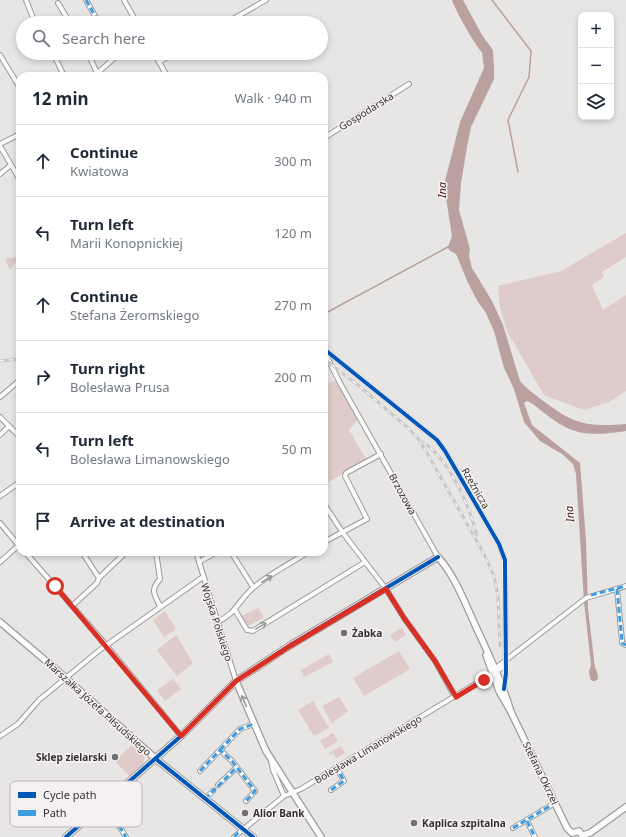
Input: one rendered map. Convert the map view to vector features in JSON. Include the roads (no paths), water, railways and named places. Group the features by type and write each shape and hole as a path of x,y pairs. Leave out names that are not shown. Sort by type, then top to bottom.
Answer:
{"street":[{"path":"26,0 32,16"},
{"path":"86,0 95,16"},
{"path":"124,0 133,16"},
{"path":"238,16 266,0"},
{"path":"58,3 66,16"},
{"path":"0,55 2,64 16,83"},
{"path":"56,60 62,72"},
{"path":"91,60 95,72"},
{"path":"98,72 111,60"},
{"path":"162,60 159,62 164,72"},
{"name":"Gospodarska","path":"328,135 409,84"},
{"path":"16,136 0,145 16,173"},
{"path":"0,174 11,165"},
{"name":"Rzeźnicza","path":"328,353 428,432 445,451 499,544 504,560 506,682 504,689"},
{"name":"Brzozowa","path":"328,358 340,383 438,557 444,564 464,600 493,662 494,673"},
{"path":"0,397 16,383"},
{"path":"0,417 16,433"},
{"path":"0,435 9,426"},
{"path":"328,539 336,534 343,533 367,519 345,476 346,473 380,454"},
{"path":"0,496 16,485"},
{"path":"328,510 343,533 386,589 404,618 435,661 456,697"},
{"path":"0,523 16,542"},
{"path":"0,562 16,548"},
{"path":"28,556 106,645 181,736"},
{"path":"85,556 99,578"},
{"path":"72,606 97,583 99,578 122,556"},
{"path":"157,556 160,579 154,586 154,592 160,606"},
{"name":"Wojska Polskiego","path":"197,556 236,681 254,724 270,758 293,792 318,836"},
{"path":"199,562 210,556"},
{"path":"233,556 253,588"},
{"path":"217,622 227,617 235,610 253,588 301,556"},
{"path":"130,781 181,736 236,681 290,646 438,557"},
{"path":"235,610 247,630 253,631 365,562"},
{"path":"0,736 18,724 39,700 106,645 203,577"},
{"name":"Bolesława Limanowskiego","path":"494,673 505,661 580,602 591,595 626,586"},
{"path":"617,589 622,641 624,645 626,645"},
{"name":"Marszałka Józefa Piłsudskiego","path":"0,622 66,678 156,759 243,828 252,837"},
{"name":"Bolesława Limanowskiego","path":"234,837 243,828 284,796 302,789 505,666"},
{"name":"Stefana Okrzei","path":"494,673 504,689 511,712"},
{"name":"Stefana Okrzei","path":"494,673 505,702 571,835"},
{"path":"200,771 240,729 254,724"},
{"path":"220,750 232,761 255,791 246,801"},
{"path":"270,758 273,770 284,796"},
{"path":"218,785 236,768"},
{"path":"331,790 344,781 337,768"},
{"path":"205,798 213,791"},
{"path":"513,828 555,803"},
{"path":"571,835 578,831 583,836 626,807"},
{"path":"527,820 535,837"},
{"path":"66,837 77,827"},
{"path":"120,827 126,837"}],"waterway":[{"path":"492,0 531,51 529,77 508,120 518,172"},
{"path":"328,312 448,247"},
{"name":"Ina","path":"593,672 594,677"}],"railway":[{"path":"0,361 16,359"},
{"path":"328,362 358,385 407,427 417,437 427,453 484,554 494,576 498,596 500,646"},
{"path":"423,442 442,460 457,484 469,510 477,535"}],"place":[{"name":"Żabka","path":"344,633"},
{"name":"Sklep zielarski","path":"115,757"},
{"name":"Alior Bank","path":"245,813"},
{"name":"Kaplica szpitalna","path":"414,823"}]}
